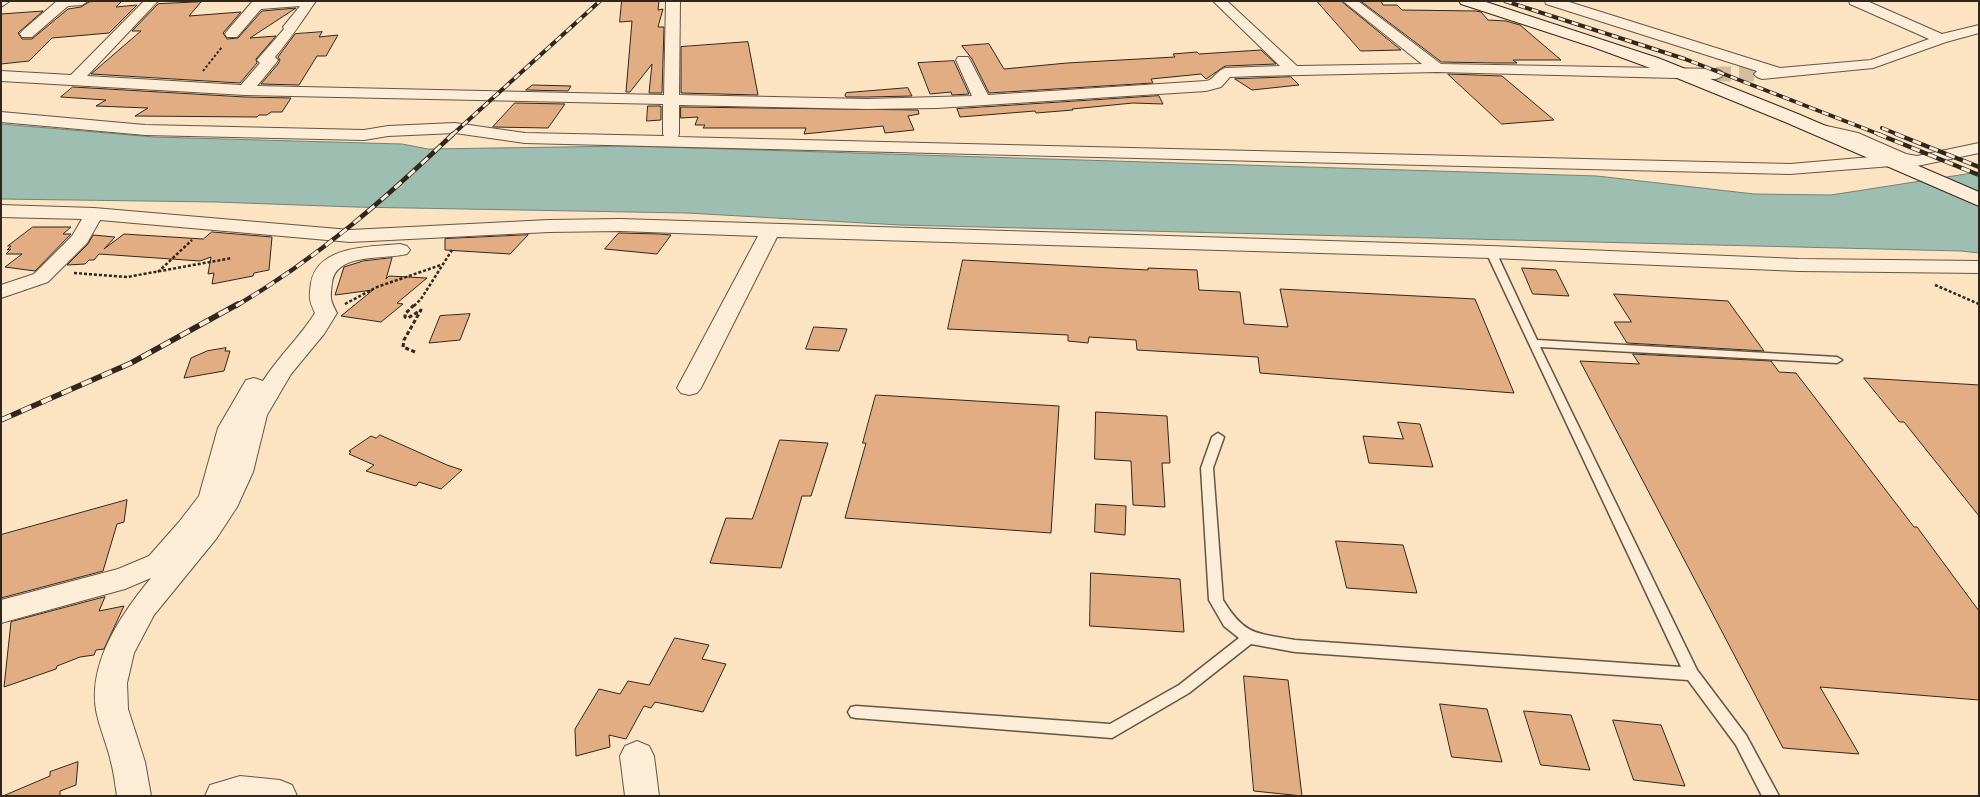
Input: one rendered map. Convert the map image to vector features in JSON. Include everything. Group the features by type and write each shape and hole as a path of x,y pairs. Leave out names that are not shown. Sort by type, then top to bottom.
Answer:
{"street":[{"path":"27,34 64,2 82,1"},
{"path":"75,80 152,1"},
{"path":"232,34 257,6 309,1"},
{"path":"245,90 271,60 264,60 291,30 290,27 309,1"},
{"path":"671,134 673,1"},
{"path":"1219,1 1294,70"},
{"path":"1349,1 1437,68"},
{"path":"1466,1 1549,27 1677,72 1816,128 1979,200"},
{"path":"1551,1 1777,72"},
{"path":"1598,1 1653,32"},
{"path":"1855,1 1941,39"},
{"path":"1756,74 1873,64 1941,39 1979,29"},
{"path":"963,60 982,100"},
{"path":"1,76 245,90 867,104 937,103 1206,86 1216,84 1225,73 1294,70 1437,68 1716,74"},
{"path":"1,117 155,131 364,135 388,131 432,128 476,130 525,138 820,146 1790,169 1899,165"},
{"path":"1816,128 1852,137 1901,158 1917,161 1979,148"},
{"path":"582,139 590,136 671,134 753,137 820,146"},
{"path":"1,211 94,214 350,236 460,238"},
{"path":"1,292 41,278 80,239 94,214"},
{"path":"134,796 128,762 112,709 111,683 119,652 144,607 206,532 228,500 247,450 255,415 281,372 316,329 322,306 323,274 332,263 367,253 549,226 620,225 1492,252 1799,265 1979,267"},
{"path":"690,388 770,231"},
{"path":"1,612 125,578 159,563 189,529 212,498 230,428 259,378 322,306"},
{"path":"637,756 642,796"},
{"path":"222,796 240,791 280,796"}],"lane":[{"path":"1492,252 1533,343 1692,674 1741,740 1772,796"},
{"path":"1533,343 1837,360"},
{"path":"1218,437 1207,468 1216,600 1229,622 1249,638 1294,646 1692,674"},
{"path":"856,712 1112,731 1184,689 1249,638"}],"path":[{"path":"190,88 232,34"},
{"path":"158,272 208,224"},
{"path":"415,352 404,347 404,340 421,310 408,318 405,317 405,314 421,298 460,238"},
{"path":"41,278 85,273 104,276 127,276 232,258"},
{"path":"322,306 441,265"}],"shaded area":[{"path":"1,124 154,137 402,144 428,149 630,146 1597,176 1754,194 1831,195 1979,172 1979,253 1961,251 900,225 687,213 1,199"}],"building":[{"path":"122,1 116,7 137,5 109,33 52,38 29,61 1,64 1,14 43,11 18,33 22,39 32,39 68,9 81,7 89,2"},
{"path":"622,1 659,1 658,10 663,9 658,27 664,27 662,93 649,93 652,64 630,92 626,92 632,21 620,22"},
{"path":"1317,1 1341,1 1401,50 1361,51"},
{"path":"1361,1 1381,1 1383,5 1397,5 1402,10 1481,12 1488,20 1506,21 1520,25 1561,60 1513,60 1517,63 1442,62"},
{"path":"201,2 189,16 241,12 223,33 227,39 238,38 262,11 296,8 250,38 276,36 256,59 257,63 240,83 91,74 141,31 132,31 158,4"},
{"path":"322,32 319,37 338,35 326,56 317,56 299,85 261,84 278,64 280,60 278,57 295,34"},
{"path":"748,42 758,95 681,93 681,47"},
{"path":"989,44 1004,69 1067,63 1175,57 1173,54 1197,52 1199,54 1261,50 1276,64 1225,66 1206,79 1201,74 1151,79 1153,83 989,93 972,59 962,46"},
{"path":"954,61 969,94 952,95 951,92 930,94 918,63"},
{"path":"1448,74 1502,76 1554,120 1502,124"},
{"path":"1291,77 1299,85 1252,90 1235,79"},
{"path":"533,85 571,86 568,91 526,90"},
{"path":"73,87 291,98 282,112 271,112 257,117 135,116 148,108 96,106 106,100 61,97"},
{"path":"908,88 912,96 846,97 845,95 846,93"},
{"path":"1159,96 1163,104 1133,103 1036,113 1035,111 960,117 957,109"},
{"path":"515,103 565,104 548,128 493,127"},
{"path":"648,106 661,106 661,120 647,121"},
{"path":"681,107 918,110 919,114 908,116 914,130 885,133 883,126 804,134 806,128 703,128 705,125 695,125 698,117 681,118"},
{"path":"33,227 71,227 63,234 71,234 35,271 5,267 22,254 6,254 11,249 7,250 11,246 8,246"},
{"path":"212,232 272,237 269,270 254,273 253,276 212,284 214,273 208,274 211,257 200,261 99,254 94,260 89,260 85,264 67,265 88,244 93,235 115,237 104,249 124,234 203,239"},
{"path":"619,233 671,235 657,254 605,249"},
{"path":"528,235 510,254 445,250 445,239"},
{"path":"392,258 386,279 389,276 427,278 397,303 403,304 381,322 341,316 373,290 335,295 344,267 363,261"},
{"path":"963,260 1148,270 1148,268 1197,270 1199,290 1240,292 1244,324 1288,327 1280,289 1475,299 1514,393 1260,373 1258,357 1137,350 1136,340 1089,337 1088,343 1068,341 1068,335 948,329"},
{"path":"1522,268 1556,270 1569,296 1533,294"},
{"path":"1614,294 1728,301 1764,351 1627,343 1614,322 1631,322"},
{"path":"470,314 460,340 429,343 440,316"},
{"path":"814,327 847,329 839,351 806,349"},
{"path":"226,348 225,351 230,351 224,371 184,378 191,358 207,351"},
{"path":"1633,354 1771,361 1779,372 1796,373 1914,527 1917,527 1979,611 1979,700 1820,687 1859,754 1783,748 1580,361 1639,364"},
{"path":"1864,378 1979,385 1979,516 1904,422 1900,422"},
{"path":"876,395 1059,406 1051,533 845,518 866,443 863,443"},
{"path":"1096,412 1167,416 1170,463 1162,463 1165,507 1133,505 1131,461 1095,459"},
{"path":"1398,422 1420,424 1433,467 1369,463 1363,436 1403,439"},
{"path":"380,435 462,470 441,489 419,482 416,486 366,471 374,465 349,454 351,452 349,451 371,436 376,438"},
{"path":"780,440 828,443 811,496 802,496 781,568 710,563 726,518 752,519"},
{"path":"127,500 124,522 117,524 103,571 1,598 1,535"},
{"path":"1096,504 1126,506 1125,535 1095,532"},
{"path":"1336,541 1403,545 1417,593 1347,588"},
{"path":"1091,573 1180,579 1184,632 1090,626"},
{"path":"105,597 99,611 124,606 104,649 96,650 94,655 80,657 57,666 56,669 4,687 11,622"},
{"path":"675,638 709,645 702,659 726,664 703,712 655,702 651,708 644,706 626,739 609,735 610,747 576,756 575,729 599,689 620,694 628,681 649,685"},
{"path":"1244,676 1288,680 1302,796 1254,791"},
{"path":"1440,704 1487,709 1502,762 1452,757"},
{"path":"1524,711 1571,715 1590,770 1541,765"},
{"path":"1613,720 1661,725 1685,786 1634,780"},
{"path":"78,762 76,785 60,791 60,796 3,796 50,776 50,772"}],"tunnel":[{"path":"1716,74 1756,74"}],"railway":[{"path":"452,135 600,1"},
{"path":"1505,1 1685,59 1881,135"},
{"path":"1882,128 1899,135"},
{"path":"236,306 295,268 350,226 402,182 453,134"},
{"path":"1878,134 1979,175"},
{"path":"1896,134 1979,167"},
{"path":"1,420 131,363 238,304"}]}
